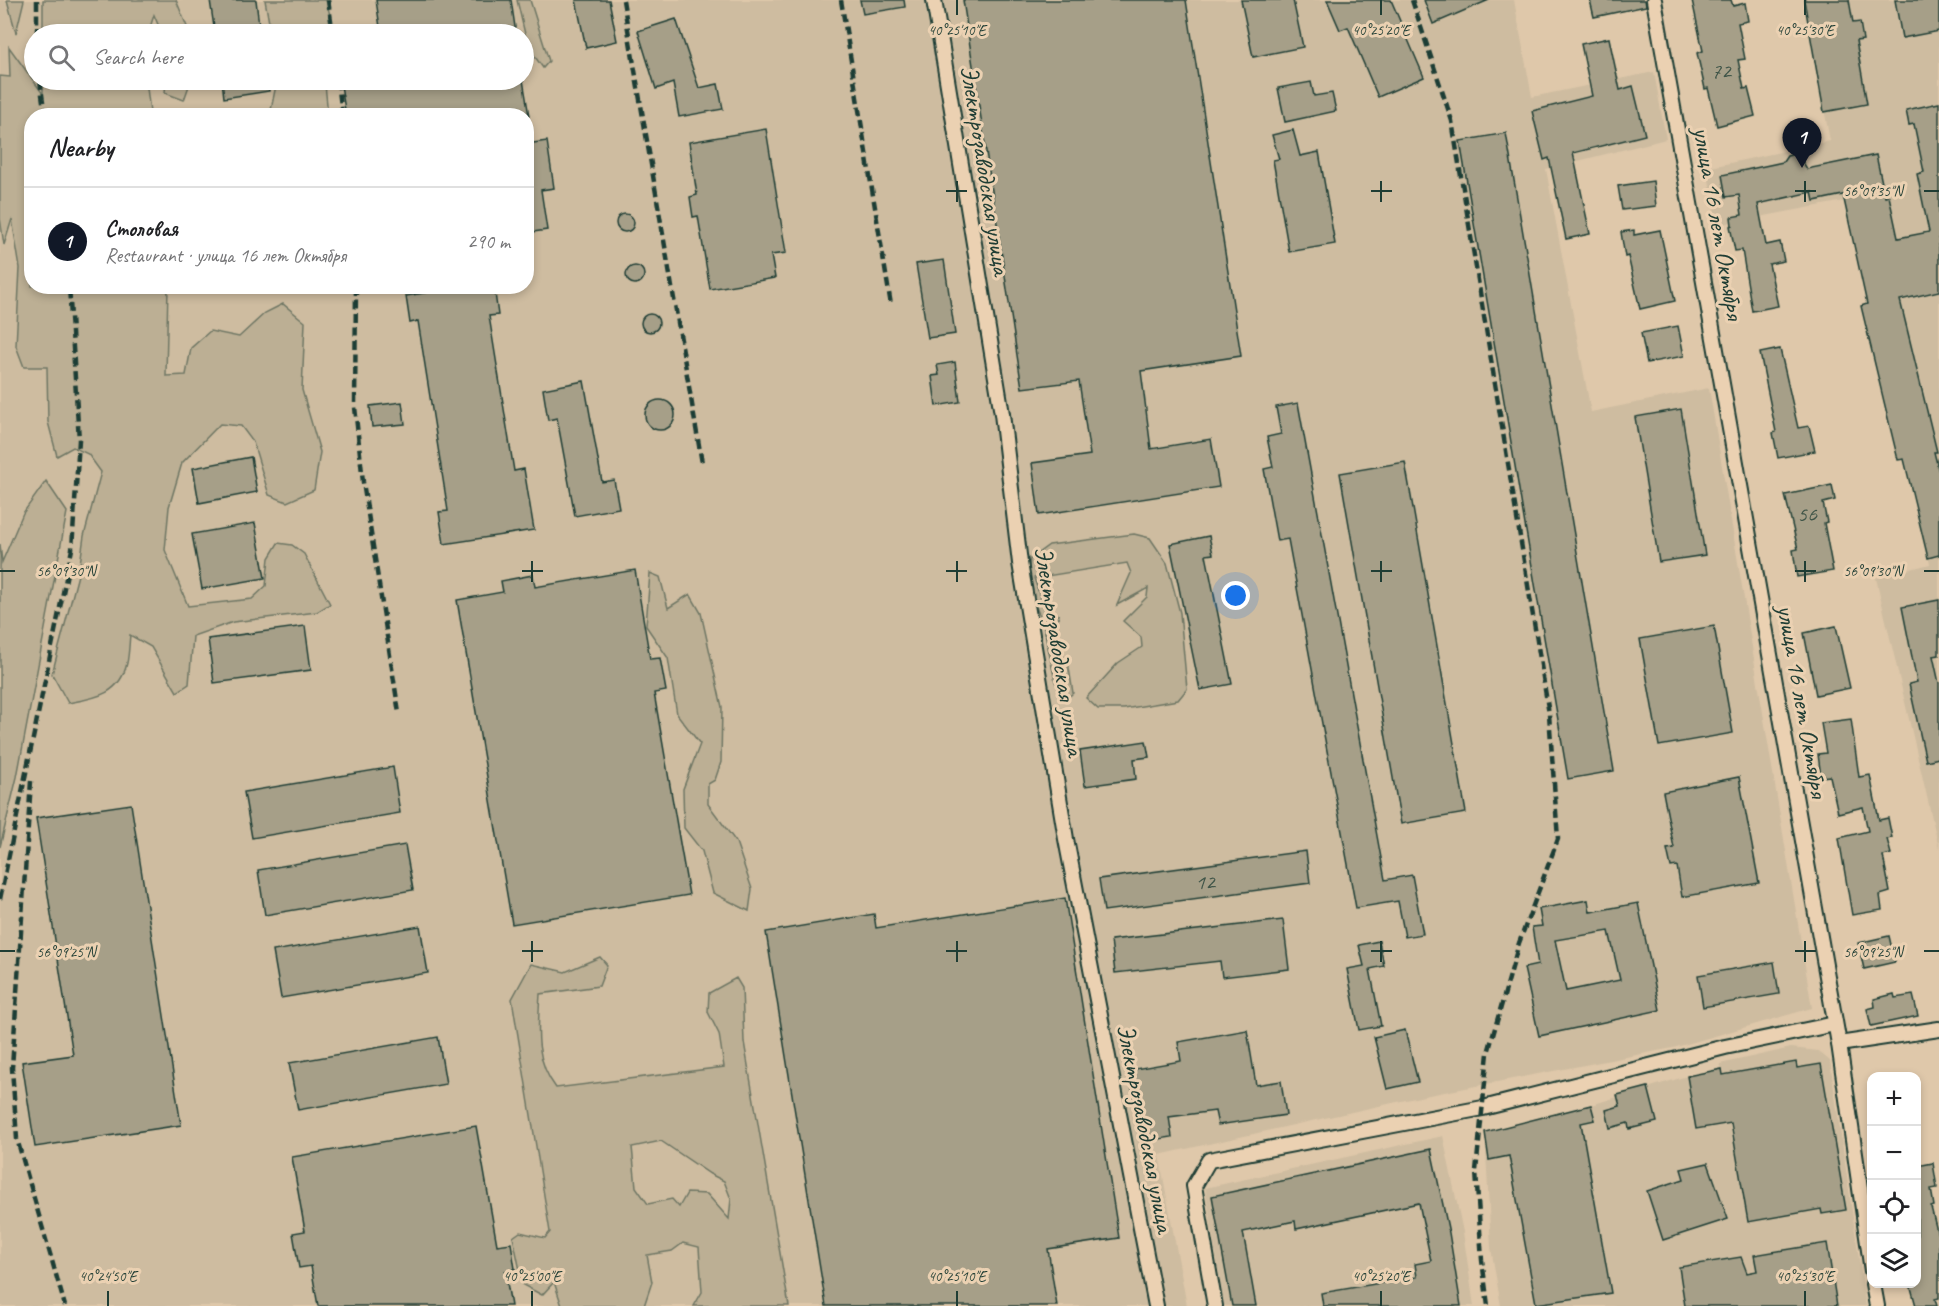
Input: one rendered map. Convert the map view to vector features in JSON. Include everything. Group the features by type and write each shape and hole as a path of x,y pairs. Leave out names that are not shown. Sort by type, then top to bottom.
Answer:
{"street":[{"name":"Электрозаводская улица","path":"934,0 1002,414 1020,563 1066,839 1156,1306"},
{"name":"улица 16 лет Октября","path":"1654,0 1839,1044 1867,1237"},
{"path":"1215,1306 1194,1186 1209,1160 1483,1108 1725,1047 1835,1024"},
{"path":"1839,1044 1939,1029"},
{"path":"1874,1288 1876,1306"}],"shaded area":[{"path":"0,0 1514,0 1532,97 1654,72 1666,139 1546,169 1591,412 1709,388 1812,1008 1673,1048 1424,1096 1159,1155 1187,1306 0,1306"},
{"path":"7,0 24,0 16,33"},
{"path":"43,0 176,0 186,24 158,24 154,15 151,24 43,24"},
{"path":"265,0 326,0 332,24 269,24"},
{"path":"517,0 530,0 549,61 543,68 534,55 534,24 523,24"},
{"path":"1804,0 1939,0 1939,848 1876,578 1930,564 1904,460 1898,460 1861,306 1867,303 1844,201 1717,225 1707,168 1830,141"},
{"path":"9,47 24,68 24,90 40,90 43,94 43,90 147,90 150,108 24,108 24,294 168,294 166,376 186,375 191,348 210,331 239,337 265,313 283,304 305,322 302,390 320,452 314,490 287,502 269,495 253,442 241,426 220,424 182,463 169,507 165,550 188,606 252,599 266,586 269,558 278,543 292,545 304,554 330,604 317,612 233,622 193,636 189,684 177,692 151,647 130,635 128,660 124,674 112,688 97,697 68,703 52,674 79,571 84,536 101,472 88,454 73,447 57,456 48,422 47,367 24,367 16,346 20,268 12,219 4,245 0,218 0,76 10,77"},
{"path":"165,90 188,90 184,100 165,93"},
{"path":"275,90 326,90 327,108 271,108"},
{"path":"46,481 67,512 17,777 0,847 0,544 2,562 23,513"},
{"path":"1134,534 1150,538 1167,563 1180,613 1187,689 1178,700 1124,709 1098,709 1086,698 1118,663 1142,647 1141,637 1123,621 1147,597 1148,588 1117,605 1131,573 1127,563 1034,578 1043,605 1059,615 1052,643 1068,662 1073,693 1064,701 1055,681 1043,623 1027,587 1030,559 1049,545"},
{"path":"650,573 660,577 668,608 690,594 701,613 722,707 721,762 715,780 708,784 708,804 736,842 752,889 749,911 713,893 702,851 684,828 683,789 700,744 677,714 668,658 646,626"},
{"path":"600,957 607,965 599,986 540,994 538,1031 541,1055 549,1077 556,1088 724,1067 719,1034 708,1012 709,993 736,978 742,988 744,1042 789,1306 694,1306 702,1292 699,1247 683,1243 672,1251 647,1255 652,1282 644,1306 562,1306 554,1282 542,1295 523,1285 513,1237 520,1232 545,1238 550,1232 512,999 531,964 565,972","holes":["661,1141 724,1181 731,1199 729,1219 707,1194 687,1193 679,1207 672,1199 648,1204 636,1187 632,1147"]},
{"path":"1791,1048 1818,1051 1830,1061 1866,1306 1501,1306 1491,1248 1485,1132 1591,1105 1687,1076 1722,1069 1720,1064"},
{"path":"1443,1136 1463,1232 1474,1306 1224,1306 1205,1188"}],"building":[{"path":"210,0 256,0 259,24 214,24"},
{"path":"376,0 511,0 515,24 380,24"},
{"path":"576,0 609,0 617,41 586,48"},
{"path":"860,0 904,0 905,7 863,14"},
{"path":"963,0 1186,0 1241,356 1141,371 1151,449 1211,439 1219,487 1039,515 1032,463 1090,455 1079,381 1022,388"},
{"path":"1241,0 1293,0 1303,47 1253,57"},
{"path":"1327,0 1391,0 1424,77 1378,97 1348,27 1340,30"},
{"path":"1424,0 1489,0 1433,24"},
{"path":"1590,0 1645,0 1646,6 1594,17"},
{"path":"1692,0 1731,0 1733,6 1745,3 1748,21 1738,23 1745,59 1738,60 1744,89 1748,88 1755,116 1717,126 1697,53 1703,51"},
{"path":"1804,0 1849,0 1853,23 1860,22 1863,40 1856,41 1867,104 1824,112"},
{"path":"1895,0 1939,0 1939,31 1902,38"},
{"path":"676,19 699,88 718,84 723,109 679,117 673,83 656,89 638,31"},
{"path":"1609,38 1620,90 1633,86 1645,135 1573,153 1590,234 1566,239 1549,158 1544,160 1532,111 1592,96 1581,44"},
{"path":"1311,82 1314,96 1332,93 1336,111 1285,122 1278,88"},
{"path":"223,90 269,91 224,98"},
{"path":"342,90 525,90 528,108 345,108"},
{"path":"1939,103 1939,291 1900,300 1937,452 1934,452 1939,472 1939,555 1928,558 1904,459 1898,460 1861,306 1867,304 1843,195 1814,201 1812,192 1758,204 1766,245 1780,242 1784,261 1769,264 1778,306 1752,311 1742,250 1735,251 1730,226 1732,225 1731,217 1742,215 1739,195 1726,197 1722,175 1783,162 1787,156 1795,154 1807,169 1876,155 1885,197 1889,196 1898,238 1929,232 1917,174 1924,172 1914,124 1909,125 1906,110"},
{"path":"766,129 786,253 771,255 775,278 710,289 698,216 693,217 690,197 697,195 689,142"},
{"path":"1293,130 1300,156 1319,152 1335,244 1289,252 1273,160 1279,159 1272,135"},
{"path":"1506,133 1614,771 1568,779 1460,141"},
{"path":"547,141 554,188 541,190 547,230 534,232 534,143"},
{"path":"1653,181 1656,206 1622,210 1618,186"},
{"path":"625,214 633,219 634,223 629,231 625,232 617,227 616,223 621,215"},
{"path":"1634,230 1634,235 1660,230 1675,301 1640,309 1628,256 1625,257 1621,232"},
{"path":"944,260 955,334 928,338 916,264"},
{"path":"635,266 643,271 644,275 639,283 635,284 627,279 626,275 631,267"},
{"path":"495,294 498,315 489,316 514,471 524,469 534,530 444,544 439,512 448,511 418,321 410,323 406,296"},
{"path":"650,314 658,319 659,323 654,331 650,332 642,327 641,323 646,315"},
{"path":"1678,326 1684,356 1647,363 1641,333"},
{"path":"1780,349 1798,428 1809,426 1815,451 1778,458 1773,433 1776,432 1760,353"},
{"path":"955,362 960,402 936,406 932,376 939,375 937,365"},
{"path":"584,381 602,482 614,480 619,508 575,516 557,418 548,420 543,389"},
{"path":"660,400 671,404 675,415 671,426 660,430 649,426 645,415 649,404"},
{"path":"402,402 405,424 372,427 370,406"},
{"path":"1298,403 1385,880 1412,875 1423,934 1405,937 1398,901 1356,908 1288,539 1277,541 1264,469 1273,467 1267,437 1281,434 1276,407"},
{"path":"1681,409 1705,555 1659,562 1635,417"},
{"path":"251,457 257,492 199,503 193,468"},
{"path":"1405,462 1466,813 1401,824 1340,473"},
{"path":"1832,485 1835,500 1823,503 1827,522 1824,523 1833,571 1797,577 1793,550 1798,549 1785,495"},
{"path":"255,523 265,578 202,589 192,534"},
{"path":"1209,536 1213,554 1206,555 1232,684 1200,690 1170,544"},
{"path":"635,570 650,659 660,658 666,691 654,693 689,895 512,924 457,600 503,592 501,581 533,575 535,587"},
{"path":"1939,600 1939,655 1933,656 1939,683 1939,758 1926,761 1909,684 1917,682 1902,607"},
{"path":"305,626 311,670 214,683 208,639"},
{"path":"1714,626 1733,733 1659,746 1640,639"},
{"path":"1836,626 1850,688 1816,695 1804,633"},
{"path":"1851,719 1859,777 1870,775 1879,820 1888,818 1892,838 1887,839 1891,854 1883,856 1890,892 1880,895 1882,910 1852,915 1839,838 1868,831 1863,807 1838,813 1830,776 1821,777 1818,754 1826,753 1821,723"},
{"path":"1146,741 1149,757 1134,759 1136,779 1085,786 1080,751"},
{"path":"393,767 400,813 252,838 244,792"},
{"path":"1739,777 1759,883 1682,897 1677,866 1671,867 1667,849 1674,848 1663,792"},
{"path":"131,804 181,1125 35,1147 22,1062 73,1055 36,818"},
{"path":"405,845 413,890 265,915 258,870"},
{"path":"1306,851 1310,883 1104,911 1099,879"},
{"path":"1065,898 1119,1238 1048,1249 1057,1306 826,1306 766,932 874,914 876,928"},
{"path":"1588,900 1590,912 1638,903 1660,1010 1539,1036 1524,968 1538,965 1532,927 1542,926 1539,909","holes":["1609,931 1620,980 1566,991 1555,940"]},
{"path":"1283,920 1289,969 1222,977 1220,961 1115,973 1111,940"},
{"path":"420,926 428,973 281,998 273,951"},
{"path":"1889,936 1895,962 1864,969 1858,943"},
{"path":"1379,941 1384,966 1370,969 1381,1026 1359,1030 1347,969 1364,966 1359,945"},
{"path":"1774,962 1779,994 1703,1007 1698,975"},
{"path":"1894,994 1895,998 1913,995 1918,1016 1871,1026 1867,1009 1875,1007 1874,999"},
{"path":"1247,1030 1256,1085 1281,1081 1286,1115 1218,1125 1215,1111 1169,1117 1172,1137 1141,1142 1129,1070 1181,1061 1178,1042"},
{"path":"1405,1030 1418,1082 1387,1089 1374,1037"},
{"path":"438,1037 446,1084 298,1110 289,1063"},
{"path":"1796,1062 1797,1068 1821,1064 1846,1210 1822,1214 1821,1209 1748,1222 1731,1123 1696,1129 1687,1076 1722,1069 1723,1075"},
{"path":"1648,1087 1657,1122 1629,1129 1628,1123 1610,1128 1606,1110 1620,1106 1617,1095"},
{"path":"1591,1105 1595,1120 1581,1123 1611,1293 1536,1304 1509,1156 1489,1160 1485,1132"},
{"path":"476,1126 497,1245 511,1243 515,1269 505,1271 511,1306 318,1306 311,1266 299,1268 293,1233 305,1231 292,1157"},
{"path":"1431,1149 1449,1233 1461,1306 1323,1306 1321,1293 1417,1277 1415,1264 1431,1261 1419,1203 1296,1229 1295,1221 1243,1232 1256,1306 1232,1306 1212,1196"},
{"path":"1708,1163 1728,1219 1663,1240 1647,1191 1684,1179 1681,1169"},
{"path":"1933,1163 1937,1188 1931,1189 1934,1206 1931,1207 1939,1239 1939,1298 1935,1299 1937,1306 1916,1306 1911,1288 1921,1288 1921,1165"},
{"path":"1827,1243 1837,1306 1685,1306 1679,1267 1741,1257 1747,1273 1757,1271 1754,1255"}],"railway":[{"path":"37,0 37,24"},
{"path":"328,0 332,24"},
{"path":"623,0 702,463"},
{"path":"841,0 891,305"},
{"path":"1412,0 1452,121 1549,714 1558,839 1519,943 1488,1053 1476,1171 1482,1260 1488,1306"},
{"path":"41,90 44,108"},
{"path":"339,90 341,108"},
{"path":"0,899 72,549 79,440 70,294"},
{"path":"356,294 355,407 363,482 399,713"},
{"path":"31,781 12,1068 17,1139 65,1306"}],"place":[{"name":"Столовая","path":"1802,168"}]}
